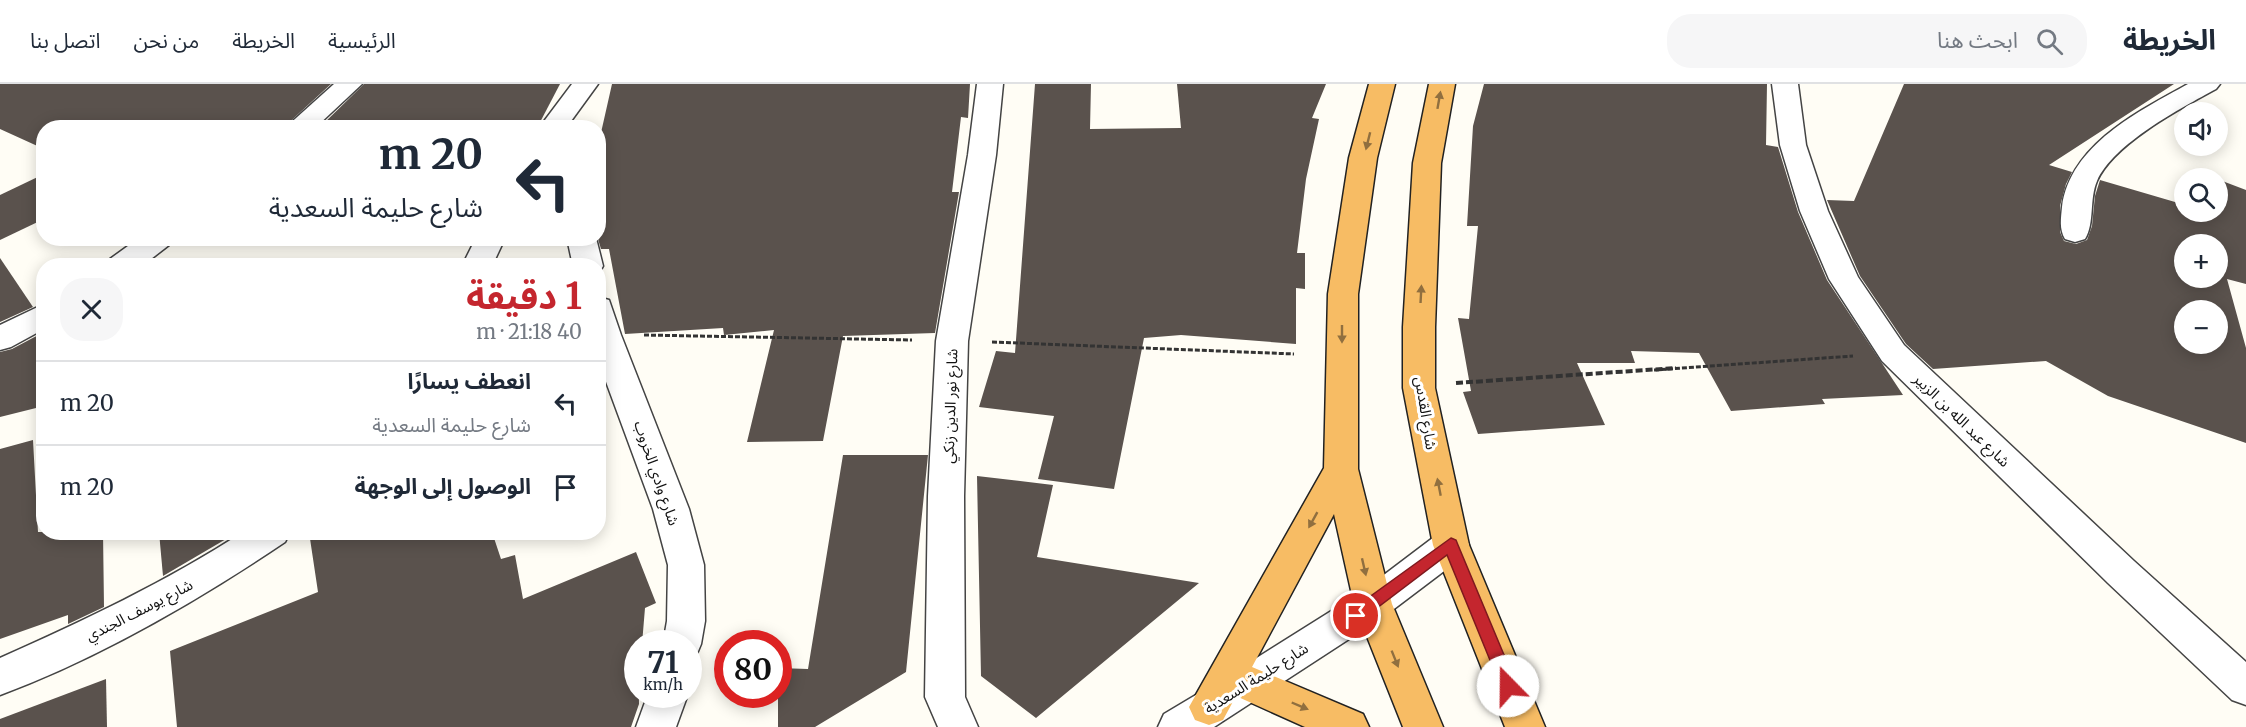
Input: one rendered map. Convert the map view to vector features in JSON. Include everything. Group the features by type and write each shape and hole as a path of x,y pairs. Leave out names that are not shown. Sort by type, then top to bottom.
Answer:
{"highway":[{"path":"1382,84 1363,158 1342,294 1341,469 1373,604 1423,727"},
{"name":"شارع القدس","path":"1442,84 1427,163 1419,327 1419,388 1451,545 1525,727"},
{"path":"1193,717 1341,469"},
{"path":"1250,684 1349,727"}],"street":[{"name":"شارع نور الدين زنكي","path":"958,727 945,697 946,496 952,340 982,155 990,84"},
{"name":"شارع عبد الله بن الزبير","path":"1785,84 1794,145 1814,211 1844,279 1893,353 2121,572 2246,687"},
{"path":"2075,232 2079,192 2085,177 2102,154 2157,111 2207,84"},
{"path":"305,120 331,89"},
{"path":"558,120 578,93"},
{"path":"574,120 578,93"},
{"path":"132,258 148,246"},
{"path":"0,339 36,319"},
{"name":"شارع وادي الخروب","path":"606,332 670,509 686,566 684,630"},
{"name":"شارع يوسف الجندي","path":"0,677 148,608 222,566 260,540"},
{"name":"شارع حليمة السعدية","path":"1193,717 1250,684 1373,604 1451,545"},
{"path":"656,727 663,708"}],"path":[{"path":"606,321 952,340 1294,354"},
{"path":"1448,383 1893,353"}],"building":[{"path":"0,84 331,84 292,120 36,120 36,145 0,129"},
{"path":"364,84 560,84 541,120 327,120"},
{"path":"612,84 970,84 968,118 961,117 952,192 959,192 935,333 843,336 823,441 747,442 774,330 724,335 723,328 625,334 609,249 601,249 600,246 606,246 606,120 604,120"},
{"path":"1035,84 1091,84 1090,129 1181,128 1177,84 1326,84 1312,118 1319,119 1306,179 1297,253 1305,253 1305,289 1296,288 1296,344 1181,335 1144,338 1114,489 1038,479 1054,416 979,407 996,351 1015,353"},
{"path":"1484,84 1767,84 1766,145 1778,147 1798,212 1827,280 1903,395 1822,399 1825,404 1731,411 1699,353 1631,351 1635,363 1577,363 1605,425 1478,434 1463,392 1471,391 1458,318 1469,319 1478,226 1467,226 1473,126"},
{"path":"1904,84 2174,84 2049,165 2072,172 2060,206 2060,232 2064,241 2076,244 2087,240 2092,226 2095,196 2100,180 2174,202 2174,222 2228,222 2228,183 2246,190 2246,284 2228,279 2228,234 2174,234 2174,288 2228,288 2228,283 2246,348 2246,443 2108,396 2046,361 1933,369 1906,344 1860,276 1827,200 1854,201"},
{"path":"36,178 36,223 0,240 0,195"},
{"path":"0,258 33,307 0,322"},
{"path":"36,336 36,408 0,417 0,352 12,349"},
{"path":"33,440 36,540 103,540 104,607 68,624 68,615 0,639 0,449"},
{"path":"843,455 928,455 906,672 815,727 778,727 778,708 792,708 792,668 808,669"},
{"path":"977,476 1053,485 1037,557 1199,583 1036,718 981,676"},
{"path":"160,540 224,540 163,576"},
{"path":"310,540 495,540 501,559 515,555 523,599 636,552 656,603 645,608 643,630 624,630 624,708 638,708 631,727 177,727 170,651 318,592"},
{"path":"106,679 107,727 0,727 0,719"}],"route":[{"path":"1356,616 1451,545 1508,686"}]}
